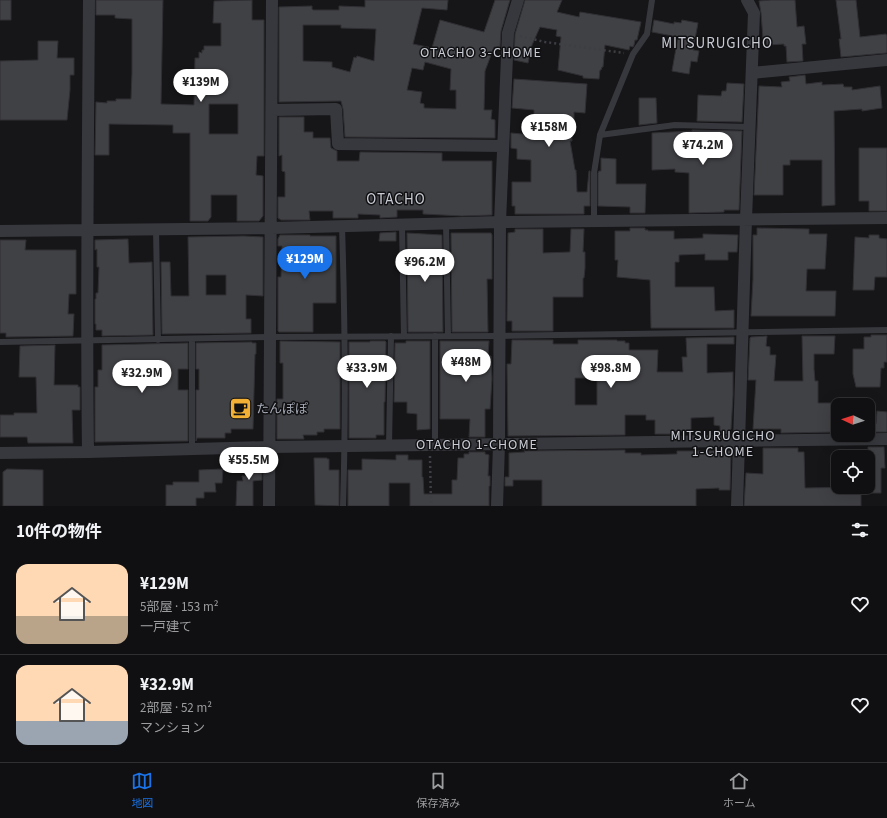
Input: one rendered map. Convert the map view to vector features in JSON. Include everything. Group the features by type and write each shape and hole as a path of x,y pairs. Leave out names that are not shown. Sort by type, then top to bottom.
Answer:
{"street":[{"path":"88,452 86,341 89,0"},
{"path":"269,506 269,337 272,228 272,0"},
{"path":"497,506 499,444 500,222 503,146 508,33 518,0"},
{"path":"737,506 754,13 747,0"},
{"path":"752,73 887,60"},
{"path":"272,110 336,109 338,144 503,146"},
{"path":"0,231 272,228 500,222 887,218"},
{"path":"0,453 192,450 269,447 887,439"}],"lane":[{"path":"594,221 594,173 600,135 633,54 647,34 652,0"},
{"path":"600,135 675,125 750,127"},
{"path":"446,224 448,336"},
{"path":"402,225 404,336"},
{"path":"342,226 345,337 345,446 343,506"},
{"path":"156,229 158,340"},
{"path":"0,342 269,337 499,336 887,330"},
{"path":"389,446 391,336"},
{"path":"432,445 435,336"},
{"path":"192,339 192,450"}],"path":[{"path":"508,33 545,42 633,54"},
{"path":"431,506 432,445"}],"building":[{"path":"0,0 11,0 11,20 0,20"},
{"path":"96,0 163,0 161,104 194,105 195,58 199,58 199,52 202,53 204,46 221,46 221,23 213,23 214,1 252,0 252,20 264,20 264,156 257,156 256,175 263,176 263,216 259,221 237,221 237,195 211,195 211,217 208,221 190,221 190,133 173,133 173,125 109,124 109,155 95,155 96,102 107,103 107,101 116,101 116,99 131,99 132,73 132,19 115,18 115,15 96,15","holes":["209,104 238,104 238,134 209,134"]},
{"path":"365,0 448,0 447,10 422,8 413,44 432,48 440,20 484,32 495,0 510,0 501,31 500,47 494,47 485,71 484,110 492,110 491,119 495,120 495,138 345,137 341,101 279,102 279,7 312,6 313,10 339,10 339,6 365,7","holes":["303,25 341,25 341,28 376,29 374,61 357,56 356,58 354,57 350,72 332,67 332,62 303,61","425,62 451,69 450,90 456,90 456,109 424,108 424,104 420,103 422,92 407,90 412,68 423,70"]},
{"path":"525,0 562,0 557,12 579,17 580,12 641,22 637,40 635,40 633,47 630,46 629,50 605,45 603,67 600,70 599,79 583,78 583,76 558,70 561,37 556,36 557,30 540,27 532,45 528,63 514,60 515,34"},
{"path":"795,0 797,27 804,26 806,44 802,44 803,61 787,62 786,46 784,46 784,44 767,45 766,39 763,39 759,1"},
{"path":"836,0 856,0 860,37 886,34 887,53 841,57 839,39 841,39"},
{"path":"654,20 674,24 674,22 681,23 682,20 698,23 693,50 699,51 697,62 691,61 689,74 672,71 678,37 652,32"},
{"path":"38,41 58,41 57,58 74,58 74,75 70,75 67,120 0,120 0,61 38,60"},
{"path":"805,75 806,84 822,82 822,85 843,84 844,87 852,87 852,90 880,86 882,108 862,111 862,109 834,111 835,205 822,206 822,160 790,160 790,165 783,165 783,195 754,195 759,86 782,87 781,82 790,81 789,77"},
{"path":"514,79 587,84 585,113 574,112 574,128 571,128 572,141 570,141 576,170 577,192 587,192 590,171 590,206 584,206 584,214 515,214 515,206 512,206 512,182 531,182 531,160 517,159 517,149 511,148 511,133 534,135 534,110 512,108"},
{"path":"727,83 744,84 742,122 697,121 698,95 721,96 722,91 726,91"},
{"path":"639,98 656,98 657,123 639,125"},
{"path":"279,117 304,117 304,132 313,132 313,138 330,138 331,148 337,151 337,161 359,161 360,152 442,153 442,161 492,161 492,215 462,216 423,214 423,210 397,210 397,217 380,218 380,215 358,214 358,218 333,218 333,211 309,211 310,220 281,220 278,218 278,197 285,197 285,172 282,171 282,155 279,156"},
{"path":"692,130 742,131 739,210 689,213 689,173 675,172 675,169 652,170 652,133"},
{"path":"859,148 887,148 887,211 869,211 869,201 859,201"},
{"path":"601,158 616,159 616,184 646,184 645,213 630,213 630,207 598,206 598,173 601,171"},
{"path":"630,228 645,228 645,230 648,231 674,231 674,239 703,238 703,234 738,235 737,252 728,252 728,260 705,260 705,254 679,255 679,262 675,262 675,287 714,287 715,311 734,310 734,328 651,328 650,280 617,277 618,260 615,260 615,231 630,231"},
{"path":"757,228 809,229 809,234 827,234 825,269 807,269 806,291 836,291 835,316 751,316 753,235 757,235"},
{"path":"515,229 543,229 543,253 570,252 571,229 584,229 583,252 585,252 585,268 583,278 583,297 553,297 553,331 512,331 512,321 507,321 508,233 515,232"},
{"path":"396,232 396,241 379,241 380,233"},
{"path":"407,233 442,235 443,332 408,332"},
{"path":"451,233 491,233 492,235 492,279 487,279 488,332 452,332"},
{"path":"280,235 336,236 336,303 313,303 313,332 278,331 278,277 281,277 282,246 278,246 278,239"},
{"path":"869,235 879,235 879,238 887,239 887,277 875,277 874,290 853,290 855,237 869,238"},
{"path":"188,237 263,237 263,296 246,295 246,319 251,319 251,333 162,334 161,262 170,262 171,296 189,296","holes":["206,275 226,275 226,295 206,295"]},
{"path":"128,239 129,263 152,262 153,335 102,336 102,330 96,330 95,324 95,299 96,293 98,293 99,267 97,267 97,249 95,250 95,240"},
{"path":"0,240 26,240 25,250 76,250 76,294 69,294 68,314 74,314 73,336 6,337 6,333 0,333"},
{"path":"871,335 887,335 887,362 884,362 884,368 881,368 880,387 856,387 853,374 853,349 864,349 864,337 871,337"},
{"path":"767,336 766,346 770,347 770,355 776,355 774,381 803,381 802,336 835,336 834,354 814,354 815,381 818,381 818,403 831,403 831,432 781,433 781,429 753,429 756,380 748,380 751,337"},
{"path":"734,337 734,344 707,344 707,373 733,372 731,429 727,434 720,434 720,426 714,425 714,417 691,418 691,432 674,431 674,434 655,434 655,420 646,420 646,415 625,415 625,435 508,436 507,364 511,364 512,340 553,340 553,344 578,344 578,340 625,341 625,343 629,343 629,350 658,350 657,372 683,372 682,357 687,357 686,338","holes":["575,378 597,378 597,405 575,405"]},
{"path":"280,341 340,342 340,429 324,429 324,432 317,432 317,435 303,435 304,439 277,439 277,399 283,399 283,363 280,363"},
{"path":"406,341 430,341 430,429 417,430 417,414 407,413 407,402 394,402 395,343 406,343"},
{"path":"440,341 489,341 488,356 491,356 492,379 490,409 485,409 485,437 469,437 470,419 440,419"},
{"path":"349,342 386,342 384,435 376,435 376,438 349,438"},
{"path":"188,343 188,369 178,369 178,390 188,390 188,441 95,442 95,387 98,387 98,370 102,370 102,345"},
{"path":"196,343 256,343 253,429 231,429 231,433 225,433 225,438 197,438 196,441 196,390 199,390 199,369 196,369"},
{"path":"55,345 54,385 78,385 78,387 80,387 80,410 72,410 73,443 28,443 27,437 0,437 0,415 14,415 14,413 37,413 36,377 19,377 20,346"},
{"path":"877,411 887,412 887,432 875,432"},
{"path":"868,447 884,447 885,468 881,468 881,493 875,493 875,450 868,450"},
{"path":"763,448 798,448 798,452 804,452 805,488 831,488 831,494 861,494 861,506 744,506 746,473 763,474"},
{"path":"625,450 625,453 641,453 641,455 677,454 677,451 731,451 730,490 719,490 719,488 696,489 696,506 542,506 542,480 513,480 513,486 505,486 505,477 509,477 509,453 525,452 524,451"},
{"path":"469,452 485,452 485,454 489,455 489,506 410,506 410,483 389,483 389,506 348,506 348,470 362,470 362,459 396,460 396,455 408,455 408,460 422,460 424,494 452,494 452,480 457,480 458,458 464,458 464,454 469,454"},
{"path":"259,456 262,459 262,480 253,481 253,506 236,506 237,481 243,481 242,476 246,476 245,457"},
{"path":"314,458 327,458 329,459 329,470 339,470 339,506 315,505"},
{"path":"7,469 43,470 43,506 3,506 3,472"},
{"path":"223,469 222,483 215,483 216,492 204,492 204,498 196,498 196,506 166,506 166,485 173,485 173,482 199,482 199,470"}],"place":[{"name":"たんぽぽ","path":"241,409"}],"district":[{"name":"MITSURUGICHO","path":"717,43"},
{"name":"OTACHO 3-CHOME","path":"481,53"},
{"name":"OTACHO","path":"396,199"},
{"name":"MITSURUGICHO 1-CHOME","path":"723,444"},
{"name":"OTACHO 1-CHOME","path":"477,445"}]}
